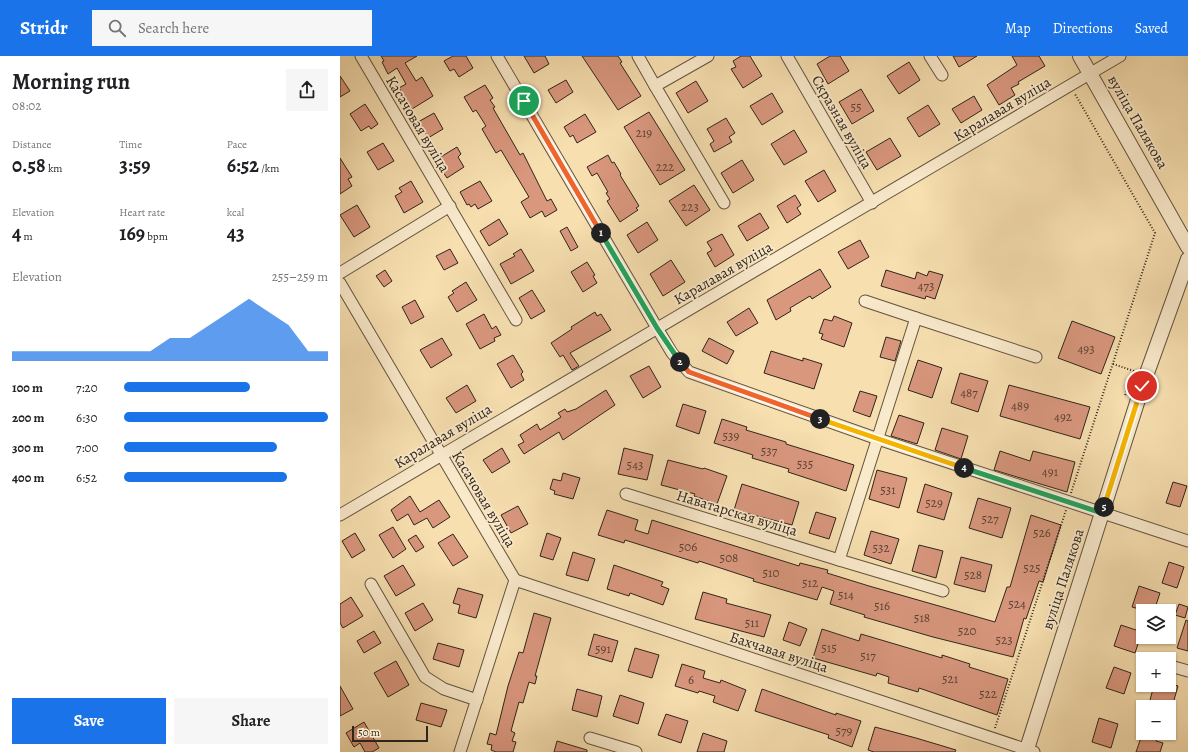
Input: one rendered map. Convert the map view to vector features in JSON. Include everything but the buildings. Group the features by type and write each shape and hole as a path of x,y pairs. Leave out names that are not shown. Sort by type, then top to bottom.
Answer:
{"street":[{"name":"Касачовая вуліца","path":"361,56 516,320"},
{"path":"497,56 672,353 689,372 878,439 1188,541"},
{"path":"638,56 724,203"},
{"path":"655,86 708,56"},
{"name":"Скразная вуліца","path":"786,56 872,203"},
{"path":"930,56 942,76"},
{"name":"вуліца Палякова","path":"1080,56 1188,247"},
{"name":"Каралавая вуліца","path":"340,515 1120,56"},
{"path":"340,273 450,206"},
{"name":"вуліца Палякова","path":"1029,751 1142,386 1188,258"},
{"name":"Касачовая вуліца","path":"340,283 515,580"},
{"path":"865,301 1036,357"},
{"path":"839,560 916,318"},
{"name":"Наватарская вуліца","path":"626,494 943,591"},
{"path":"460,752 515,580"},
{"name":"Бахчавая вуліца","path":"515,580 1029,751"},
{"path":"371,584 425,677 444,689 477,700"},
{"path":"1176,668 1188,671"},
{"path":"590,738 636,752"}],"path":[{"path":"1069,498 1155,233 1070,85"},
{"path":"1113,364 1134,371"},
{"path":"993,733 1067,506"}],"route":[{"path":"524,101 672,353 689,372 878,439 1102,513 1142,386"}]}
